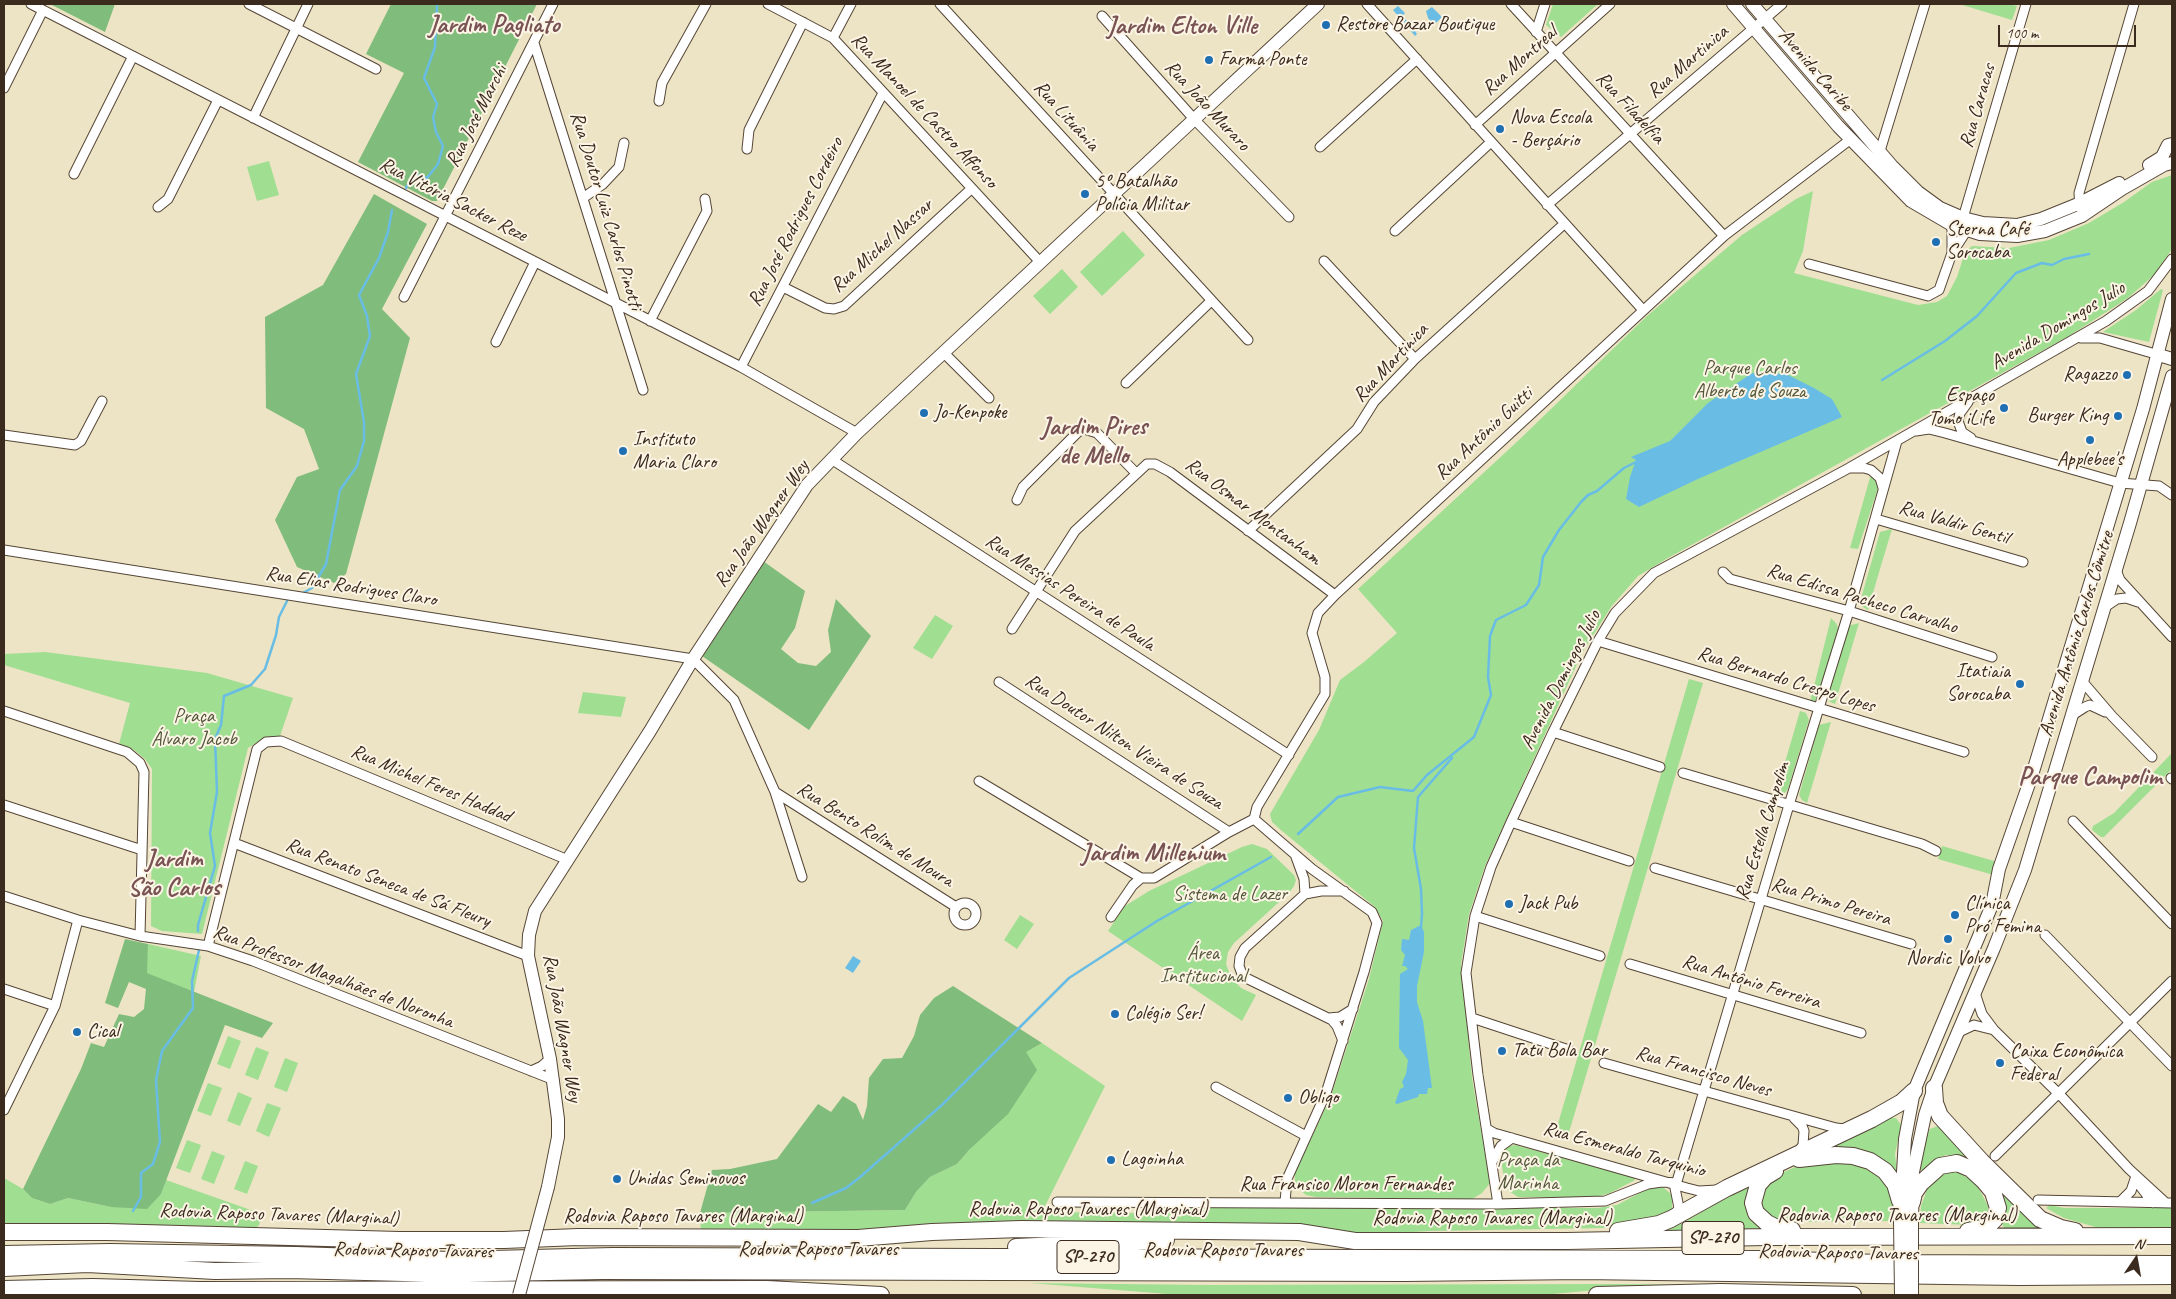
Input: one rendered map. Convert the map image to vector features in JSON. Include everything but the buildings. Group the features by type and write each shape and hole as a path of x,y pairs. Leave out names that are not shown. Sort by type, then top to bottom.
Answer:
{"highway":[{"path":"1934,1088 1935,1103 1943,1121 2040,1218 2061,1228 2087,1233 2172,1236"},
{"path":"1672,1219 1727,1188 1896,1105 1914,1091"},
{"path":"1859,1237 1782,1229 1767,1223 1756,1213 1753,1203 1758,1185 1765,1177 1799,1160 1817,1156 1853,1156 1870,1161 1885,1171 1906,1202 1931,1173 1940,1166 1957,1163 1971,1169 1984,1180 1993,1192 1998,1208 1996,1218 1986,1227 1884,1238"},
{"name":"SP-270","path":"1474,1240 1622,1231 1658,1224 1672,1219"},
{"name":"Rodovia Raposo Tavares (Marginal)","path":"4,1232 117,1232 437,1240 578,1237 858,1238 942,1231 1021,1229 1299,1232 1355,1241 2172,1236"},
{"path":"807,1256 893,1249 976,1250 1085,1243 1133,1243 1235,1231"},
{"name":"Rodovia Raposo Tavares","path":"4,1254 110,1252 451,1260 613,1256 807,1256 1760,1259 1887,1264 2172,1264"},
{"path":"4,1275 87,1270 115,1264"},
{"name":"Rodovia Raposo Tavares","path":"4,1268 115,1264 215,1271 289,1270 442,1274 602,1271 1404,1273 1602,1271 2019,1277 2172,1276"},
{"path":"2019,1277 2172,1287"},
{"path":"4,1290 93,1287 200,1290 767,1289 881,1295"},
{"path":"1597,1295 1721,1292 1853,1295"}],"main road":[{"name":"Rua João Wagner Wey","path":"519,1295 548,1187 558,1138 554,1080 528,956 529,935 536,910 693,659 807,484 858,433 1040,262 1318,4"},
{"name":"Avenida Caribe","path":"1733,4 1851,139 1871,148 1918,192 1965,224"},
{"name":"Avenida Caribe","path":"1752,4 1861,130 1871,148 1911,201 1952,225 1983,223 2016,225 2080,210 2164,165 2172,163"},
{"name":"Avenida Caribe","path":"1851,139 1852,132 1861,130"},
{"name":"Avenida Caribe","path":"2080,210 2162,157 2171,144"},
{"name":"Avenida Antônio Carlos Cômitre","path":"1906,1221 1905,1139 1914,1091 1992,905 1999,869 2032,775 2159,355 2172,299"},
{"path":"2159,355 2172,358"},
{"name":"Avenida Antônio Carlos Cômitre","path":"1906,1202 1925,1115 1934,1088 2025,870 2142,484 2172,376"},
{"path":"1901,1295 1906,1221"},
{"path":"1906,1221 1912,1295"},
{"path":"200,1290 243,1295"}],"street":[{"path":"249,4 376,69"},
{"path":"253,118 308,4"},
{"name":"Rua José Marchi","path":"404,296 554,4"},
{"path":"659,101 662,83 706,4"},
{"name":"Rua Manoel de Castro Affonso","path":"768,4 833,38 1040,262"},
{"path":"833,38 850,4"},
{"name":"Rua Lituânia","path":"940,4 1248,340"},
{"path":"1367,4 1642,310"},
{"name":"Rua Filadelfia","path":"1511,4 1724,236"},
{"path":"1536,32 1545,4"},
{"name":"Rua Montreal","path":"1475,125 1610,4"},
{"name":"Rua Martinica","path":"1547,206 1782,4"},
{"path":"1871,148 1890,117 1925,4"},
{"name":"Rua Caracas","path":"1809,264 1928,296 1939,290 1965,224 2026,4"},
{"path":"2080,210 2079,193 2134,4"},
{"path":"4,88 37,6"},
{"name":"Rua Vitória Sacker Reze","path":"37,6 740,367 858,433"},
{"name":"Rua João Muraro","path":"1102,16 1194,119 1288,217"},
{"path":"748,149 749,130 803,22"},
{"name":"Rua Doutor Luiz Carlos Pinotti","path":"534,43 643,390"},
{"path":"74,174 133,56"},
{"path":"1320,147 1416,59"},
{"name":"Rua José Rodrigues Cordeiro","path":"740,367 882,93"},
{"path":"158,207 168,199 218,100"},
{"name":"Rua Antônio Guitti","path":"1254,819 1257,806 1325,694 1325,677 1312,633 1318,614 1335,595 1724,236 1851,139"},
{"path":"1395,231 1491,142"},
{"path":"583,198 604,184 619,167 624,143"},
{"name":"Rua Michel Nassar","path":"783,287 825,308 834,309 844,306 971,189"},
{"path":"650,321 707,211 705,199"},
{"name":"Rua Martinica","path":"1248,531 1357,428 1374,402 1414,359 1564,224"},
{"name":"Rua Caracas","path":"1952,225 1952,254"},
{"name":"Avenida Domingos Julio","path":"1498,1204 1478,1074 1466,973 1475,916 1490,867 1553,732 1598,641 1615,613 1654,573 1849,468 2078,338 2130,306 2148,291 2172,259"},
{"path":"1324,261 1414,359"},
{"path":"496,342 534,262"},
{"path":"1126,383 1211,301"},
{"path":"2078,338 2100,338 2159,355"},
{"path":"944,353 989,398"},
{"path":"1976,395 1960,413 1960,427 1962,432 1969,437 1992,447"},
{"path":"4,435 75,445 81,441 102,401"},
{"path":"1012,629 1075,531 1135,472 1097,433 1084,429 1078,432 1023,487 1016,500"},
{"path":"1909,433 1929,429 2120,483 2158,486 2172,495"},
{"name":"Rua Estella Campolim","path":"1677,1184 1732,994 1849,611 1897,441"},
{"name":"Rua Messias Pereira de Paula","path":"831,459 1289,755"},
{"name":"Rua Osmar Montanham","path":"1135,472 1147,464 1155,464 1170,472 1335,595"},
{"path":"1849,468 1871,470 1880,478 1883,489"},
{"name":"Rua Valdir Gentil","path":"1876,519 2023,562"},
{"name":"Rua Elias Rodrigues Claro","path":"4,550 693,659"},
{"path":"2116,570 2120,580 2172,637"},
{"name":"Rua Edissa Pacheco Carvalho","path":"1723,572 1730,579 1849,611 1992,657"},
{"path":"2104,608 2117,599 2127,588"},
{"path":"2117,599 2135,600 2142,605"},
{"name":"Rua Bernardo Crespo Lopes","path":"1598,641 1964,752"},
{"path":"693,659 734,700 775,792 802,877"},
{"path":"2082,681 2112,716 2152,757"},
{"name":"Rua Doutor Nilton Vieira de Souza","path":"999,682 1229,832"},
{"path":"2071,716 2090,705 2096,706 2112,716"},
{"path":"4,711 127,752 140,763 144,772 140,936"},
{"path":"1553,732 1660,767"},
{"name":"Rua Michel Feres Haddad","path":"234,843 257,749 266,742 281,741 568,860"},
{"path":"1683,773 1922,844 1936,851"},
{"path":"978,781 1141,878 1154,878 1229,832 1254,819 1295,854 1372,912 1377,922 1353,1009 1326,1093 1286,1179 1285,1202"},
{"name":"Rua Bento Rolim de Moura","path":"775,792 956,907"},
{"path":"4,805 142,850"},
{"path":"2073,821 2172,924"},
{"path":"1511,822 1629,861"},
{"path":"208,946 234,843"},
{"name":"Rua Renato Seneca de Sá Fleury","path":"234,843 528,956"},
{"path":"1295,854 1304,879 1304,894"},
{"name":"Rua Primo Pereira","path":"1655,868 1911,944"},
{"path":"1112,917 1133,885 1141,878"},
{"path":"1343,1042 1336,1023 1246,978 1239,966 1240,957 1245,948 1304,894 1321,891 1344,891"},
{"name":"Rua Professor Magalhães de Noronha","path":"4,896 78,920 140,936 208,946 262,965 554,1080"},
{"path":"1475,916 1600,956"},
{"path":"4,1110 55,1006 78,920"},
{"path":"2045,934 2172,1066"},
{"name":"Rua Antônio Ferreira","path":"1630,964 1861,1033"},
{"path":"1995,1156 2172,981"},
{"path":"4,990 55,1006"},
{"path":"1975,993 1982,1014 1994,1030 2058,1093 2129,1168 2169,1203"},
{"path":"1329,1018 1340,1017 1353,1009"},
{"path":"1472,1018 1569,1050"},
{"path":"1959,1032 1974,1025 1994,1030"},
{"path":"531,1071 542,1066 550,1059"},
{"name":"Rua Francisco Neves","path":"1604,1063 1836,1128 1850,1129"},
{"path":"1216,1087 1306,1136"},
{"name":"Rua Francisco Neves","path":"1792,1116 1802,1126 1804,1131 1803,1145 1797,1153"},
{"name":"Rua Esmeraldo Tarquinio","path":"1487,1128 1494,1133 1699,1191 1727,1188"},
{"name":"Rua Esmeraldo Tarquinio","path":"1492,1163 1501,1146 1512,1138"},
{"path":"2129,1168 2153,1203"},
{"path":"1633,1190 1643,1181 1643,1178 1638,1174"},
{"path":"2120,1202 2131,1191 2135,1179"},
{"name":"Rua Fransico Moron Fernandes","path":"1057,1202 1498,1204 1605,1201 1655,1182 1677,1184"},
{"path":"1672,1219 1679,1208 1675,1188 1677,1184"},
{"path":"2038,1200 2169,1203"}],"green space":[{"path":"50,4 115,4 105,32"},
{"path":"391,4 537,4 437,201 432,201 358,162 404,73 366,54"},
{"path":"1553,4 1598,4 1561,37 1546,25"},
{"path":"1959,4 2009,4 2017,6 2012,20"},
{"path":"269,161 279,195 257,201 247,167"},
{"name":"Parque Carlos Alberto de Souza","path":"2172,175 2172,249 2155,274 2128,298 2069,336 1668,558 1638,576 1611,607 1582,653 1485,866 1469,914 1461,964 1472,1078 1490,1183 1482,1193 1472,1199 1316,1197 1306,1195 1295,1182 1295,1173 1331,1096 1369,979 1383,921 1375,907 1282,831 1272,822 1270,814 1319,730 1340,680 1397,633 1358,589 1520,439 1647,316 1742,235 1796,199 1813,191 1803,251 1794,273 1918,305 1937,302 1947,296 1957,277 1965,252 1972,246 2009,248 2049,240 2089,223 2152,182"},
{"path":"374,194 427,224 382,309 410,338 346,574 334,583 297,567 275,520 297,477 319,469 304,429 266,408 265,317 323,285"},
{"path":"1123,231 1145,255 1102,296 1080,272"},
{"path":"1062,269 1078,287 1050,314 1033,296"},
{"path":"2161,289 2163,290 2149,342 2103,332 2136,310"},
{"path":"1871,474 1876,478 1879,485 1858,549 1850,548"},
{"path":"1892,529 1868,610 1860,602 1880,532"},
{"path":"763,561 805,591 795,628 781,649 798,663 816,666 831,652 828,630 836,599 871,636 809,730 702,656"},
{"path":"935,615 953,626 932,659 913,648"},
{"path":"1831,618 1839,630 1818,700 1810,702"},
{"path":"1859,623 1835,704 1830,702 1827,696 1848,626"},
{"name":"Praça Álvaro Jacob","path":"45,652 207,673 293,698 280,736 262,739 248,748 202,934 162,931 151,926 152,769 145,759 134,750 119,744 130,703 4,665 4,654"},
{"path":"1689,679 1703,683 1567,1139 1554,1137"},
{"path":"583,692 626,697 621,717 578,713"},
{"path":"1800,711 1806,713 1809,720 1788,789 1783,795 1776,793"},
{"path":"1831,722 1807,803 1799,795 1819,725"},
{"path":"2172,753 2172,769 2104,837 2101,837 2092,830 2093,826 2114,813"},
{"name":"Sistema de Lazer","path":"1252,844 1267,849 1294,875 1296,880 1289,893 1234,943 1228,952 1226,964 1231,977 1241,988 1256,995 1242,1021 1108,931 1125,906 1149,891"},
{"path":"1942,846 2001,863 1997,876 1938,859"},
{"path":"1020,915 1034,924 1017,949 1004,940"},
{"path":"125,939 148,944 147,973 273,1023 262,1038 225,1025 161,1194 147,1209 111,1207 68,1198 50,1204 32,1198 23,1189 81,1069 91,1043 104,1047 119,1014 134,1017 144,1009 146,989 129,982 118,1008 105,1003"},
{"path":"148,944 201,956 194,992 146,973"},
{"path":"953,986 1042,1043 1026,1052 1037,1070 1008,1114 970,1149 957,1164 930,1177 916,1192 905,1210 700,1213 712,1170 730,1169 777,1159 818,1104 831,1112 843,1096 856,1104 863,1120 867,1106 869,1078 883,1059 902,1058 914,1036 920,1015 934,998"},
{"path":"228,1036 241,1041 230,1069 217,1064"},
{"path":"1042,1043 1105,1086 1042,1212 1142,1213 1145,1208 1598,1208 1617,1205 1656,1186 1664,1188 1672,1195 1672,1209 1669,1214 1631,1226 1376,1234 1334,1231 701,1233 700,1213 905,1210 916,1192 930,1177 957,1164 970,1149 1025,1052"},
{"path":"256,1047 269,1052 258,1080 245,1075"},
{"path":"285,1058 298,1063 287,1092 274,1087"},
{"path":"208,1083 222,1088 211,1116 197,1111"},
{"path":"238,1092 252,1098 240,1126 227,1121"},
{"path":"267,1103 281,1108 269,1137 256,1131"},
{"path":"1890,1118 1896,1118 1901,1125 1895,1154 1897,1173 1827,1146"},
{"path":"1938,1126 2046,1230 2005,1229 2002,1224 2004,1205 1956,1156 1946,1155 1936,1159 1923,1170 1920,1170 1927,1135 1930,1129"},
{"path":"187,1140 201,1145 190,1173 176,1168"},
{"name":"Praça da Marinha","path":"1515,1145 1633,1177 1635,1180 1610,1193 1595,1197 1518,1197 1506,1189 1501,1161 1505,1147"},
{"path":"212,1151 225,1156 214,1184 201,1179"},
{"path":"245,1161 258,1166 247,1194 234,1189"},
{"path":"1845,1161 1863,1166 1883,1180 1892,1197 1894,1221 1791,1222 1769,1217 1760,1205 1761,1195 1773,1177 1806,1162"},
{"path":"1958,1172 1976,1183 1988,1206 1988,1217 1970,1225 1920,1223 1921,1206 1928,1187 1942,1173"},
{"path":"4,1178 23,1189 32,1198 50,1204 68,1198 111,1207 161,1194 166,1180 262,1214 259,1225 256,1228 4,1224"},
{"path":"1751,1184 1763,1230 1655,1235 1681,1224"},
{"path":"2050,1205 2064,1208 2172,1208 2172,1228 2099,1228 2064,1218 2046,1208"},
{"path":"1030,1283 1208,1285 1767,1285 1608,1289 1541,1295 1180,1295"}],"water":[{"path":"1398,6 1405,13 1403,16 1406,20 1415,22 1417,34 1415,36 1393,10"},
{"path":"1432,7 1442,17 1434,25 1428,18 1426,11"},
{"path":"1752,373 1786,374 1832,399 1842,417 1700,478 1639,507 1626,499 1630,477 1636,460 1631,457 1670,441 1708,403"},
{"path":"1421,925 1424,932 1424,952 1417,986 1417,1002 1423,1021 1432,1088 1428,1088 1427,1094 1419,1094 1418,1097 1397,1104 1395,1103 1400,1089 1404,1087 1402,1082 1406,1074 1408,1060 1399,1048 1400,974 1408,969 1402,966 1405,955 1401,950 1402,939 1409,940 1411,930"},
{"path":"853,956 861,961 853,973 845,968"}],"waterway":[{"path":"406,188 415,174 427,178 438,164 443,146 436,132 433,117 437,104 424,78 435,47 437,4"},
{"path":"301,594 312,588 326,564 340,490 357,466 364,441 364,422 356,374 370,336 367,316 359,295 379,258 388,232 392,210"},
{"path":"1882,380 1945,341 1977,316 2016,273 2042,263 2052,265 2064,259 2089,254"},
{"path":"1298,834 1338,797 1380,787 1413,791 1427,775 1474,737 1491,695 1488,677 1490,636 1496,620 1526,605 1539,585 1543,557 1559,530 1581,502 1624,468 1638,461"},
{"path":"198,931 198,925 215,866 210,833 217,792 215,739 221,725 224,696 251,685 265,669 276,635 279,617 287,601"},
{"path":"1421,927 1421,889 1414,848 1418,797 1452,758"},
{"path":"812,1203 846,1188 859,1178 943,1104 1069,978 1157,921 1271,857"},
{"path":"133,1211 141,1197 141,1173 153,1164 160,1142 156,1080 162,1051 193,1008 192,981 199,950"}],"place":[{"name":"Restore Bazar Boutique","path":"1326,25"},
{"name":"Farma Ponte","path":"1209,60"},
{"name":"Nova Escola - Berçário","path":"1500,129"},
{"name":"5º Batalhão Polícia Militar","path":"1085,194"},
{"name":"Sterna Café Sorocaba","path":"1936,242"},
{"name":"Ragazzo","path":"2127,375"},
{"name":"Espaço Tomo iLife","path":"2004,408"},
{"name":"Jo-Kenpoke","path":"924,413"},
{"name":"Burger King","path":"2118,416"},
{"name":"Applebee's","path":"2090,440"},
{"name":"Instituto Maria Claro","path":"623,451"},
{"name":"Itatiaia Sorocaba","path":"2020,684"},
{"name":"Jack Pub","path":"1509,904"},
{"name":"Clínica Pró Femina","path":"1955,915"},
{"name":"Nordic Volvo","path":"1948,939"},
{"name":"Colégio Ser!","path":"1115,1014"},
{"name":"Cical","path":"77,1032"},
{"name":"Tatu Bola Bar","path":"1502,1051"},
{"name":"Caixa Econômica Federal","path":"2000,1063"},
{"name":"Obliqo","path":"1288,1098"},
{"name":"Lagoinha","path":"1111,1160"},
{"name":"Unidas Seminovos","path":"617,1179"}],"district":[{"name":"Jardim Pagliato","path":"494,25"},
{"name":"Jardim Elton Ville","path":"1182,26"},
{"name":"Jardim Pires de Mello","path":"1094,442"},
{"name":"Parque Campolim","path":"2090,777"},
{"name":"Jardim Millenium","path":"1153,853"},
{"name":"Jardim São Carlos","path":"174,874"}],"park label":[{"name":"Área Institucional","path":"1203,966"}]}
